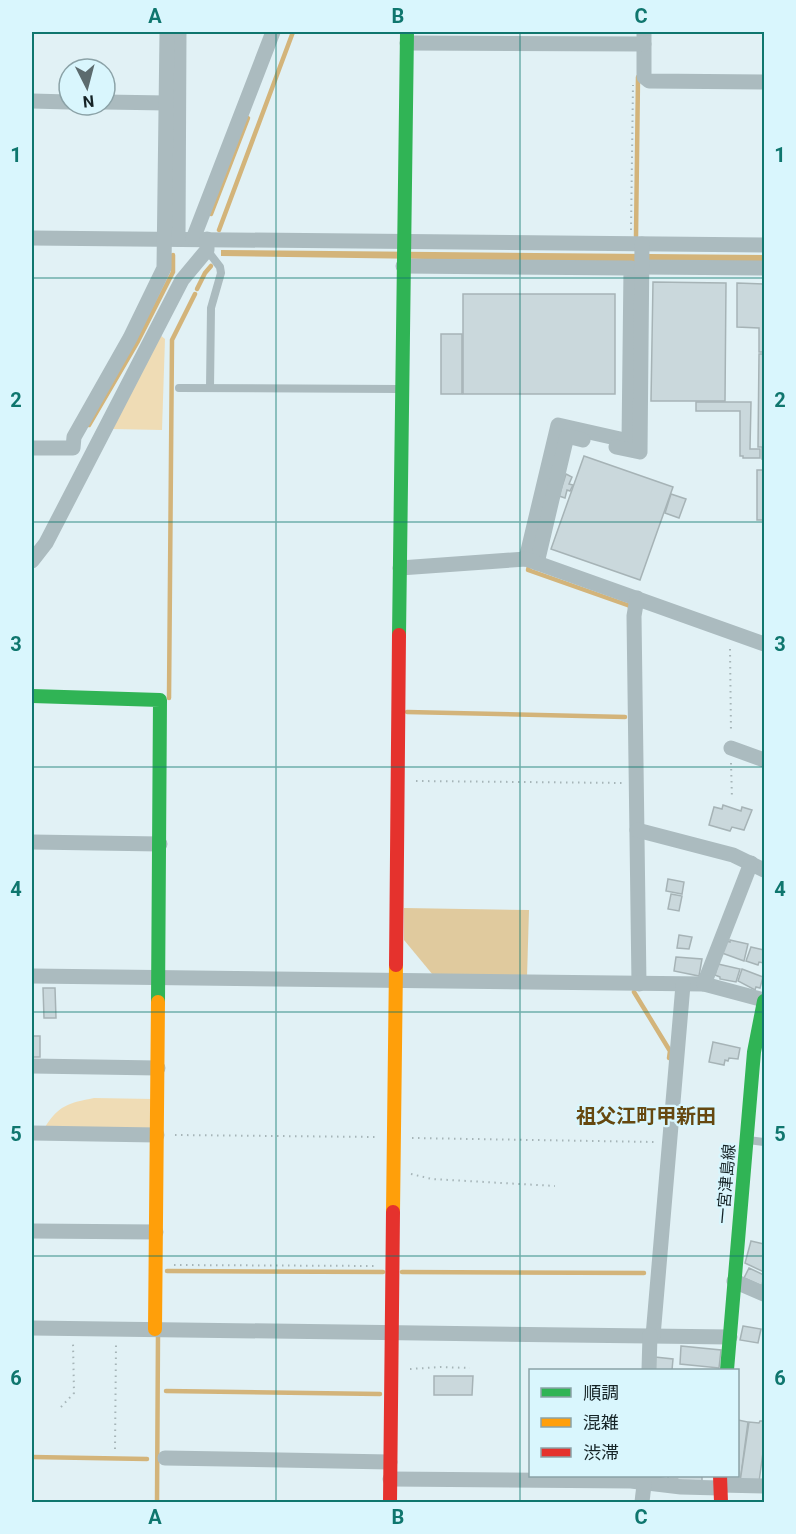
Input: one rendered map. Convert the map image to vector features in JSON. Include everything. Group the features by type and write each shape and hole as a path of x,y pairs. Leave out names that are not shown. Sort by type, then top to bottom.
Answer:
{"street":[{"path":"167,32 167,103 190,241"},
{"path":"32,448 73,448 74,437 129,338 164,268 190,241 179,32"},
{"path":"32,561 46,543 182,280 190,241 273,32"},
{"path":"390,1503 407,37 644,38 644,77 649,81 765,82"},
{"path":"32,101 57,102"},
{"path":"117,102 167,103"},
{"path":"32,238 190,241 631,268 638,262 765,245"},
{"path":"403,254 765,268"},
{"path":"532,561 567,436 640,452 635,409 638,262"},
{"path":"400,567 532,561 765,644"},
{"path":"637,598 634,616 639,984"},
{"path":"32,696 160,700 158,1068 162,1135 156,1232 155,1329"},
{"path":"731,748 765,760"},
{"path":"637,830 733,855 758,867 704,984"},
{"path":"32,842 160,844"},
{"path":"32,976 704,984 765,1001"},
{"path":"649,1369 683,985"},
{"name":"一宮津島線","path":"727,1369 755,1040 765,1001"},
{"path":"32,1066 158,1068"},
{"path":"32,1133 162,1135"},
{"path":"32,1231 156,1232"},
{"path":"734,1281 765,1294"},
{"path":"32,1328 730,1337"},
{"path":"165,1458 390,1462"},
{"path":"390,1479 644,1479 681,1488 765,1486"},
{"path":"642,1503 644,1479"}],"lane":[{"path":"190,241 220,267 211,308 210,388"},
{"path":"179,388 402,389"},
{"path":"746,1140 765,1142"}],"path":[{"path":"633,80 638,262"},
{"path":"729,632 732,799"},
{"path":"398,780 623,783"},
{"path":"162,1135 670,1142"},
{"path":"394,1171 432,1179 555,1186"},
{"path":"165,1265 393,1266"},
{"path":"61,1407 74,1393 73,1328"},
{"path":"115,1449 116,1329"},
{"path":"392,1370 470,1368"}],"shaded area":[{"path":"221,250 764,255 764,264 221,256"},
{"path":"160,335 165,339 162,430 112,429"},
{"path":"404,908 529,910 527,977 433,975 404,940"},
{"path":"94,1098 154,1099 154,1128 44,1129 54,1115 65,1106"}],"building":[{"path":"653,282 726,283 725,401 651,401"},
{"path":"737,283 764,284 764,352 759,352 759,328 737,327"},
{"path":"463,294 615,294 615,394 463,394"},
{"path":"441,334 462,334 462,394 441,394"},
{"path":"759,354 764,354 764,459 762,459 762,447 758,447"},
{"path":"696,402 751,402 750,449 760,449 760,458 740,456 740,411 696,411"},
{"path":"584,456 673,487 640,580 551,549"},
{"path":"757,470 764,470 764,520 757,520"},
{"path":"566,474 572,477 569,484 573,485 570,491 567,490 565,498 559,496"},
{"path":"671,494 686,499 679,518 665,513"},
{"path":"723,805 741,811 742,807 752,810 744,830 732,827 730,831 709,825 714,807 722,809"},
{"path":"668,879 684,882 682,894 666,891"},
{"path":"671,894 682,896 679,911 668,909"},
{"path":"679,935 692,937 689,949 677,948"},
{"path":"730,940 748,944 744,961 722,953 726,941 730,942"},
{"path":"751,947 764,950 764,963 759,962 758,965 746,961"},
{"path":"676,957 702,959 699,976 674,971"},
{"path":"718,964 740,969 736,982 720,979 715,975"},
{"path":"742,969 763,977 760,988 756,987 755,990 738,981"},
{"path":"43,988 55,988 56,1018 44,1018"},
{"path":"32,1036 40,1036 40,1057 32,1057"},
{"path":"713,1042 740,1048 738,1059 729,1058 728,1061 725,1060 724,1065 709,1062"},
{"path":"751,1241 764,1244 764,1272 745,1263"},
{"path":"749,1268 764,1275 762,1286 744,1278"},
{"path":"743,1326 761,1329 758,1343 740,1340"},
{"path":"681,1346 721,1350 719,1368 680,1364"},
{"path":"655,1357 673,1359 672,1369 653,1369"},
{"path":"434,1376 473,1376 472,1395 434,1395"},
{"path":"739,1420 748,1422 740,1482 726,1482 727,1477 739,1477"},
{"path":"764,1421 764,1445 759,1482 740,1482 749,1422 759,1423"},
{"path":"668,1477 702,1477 702,1481 677,1479 668,1479"}],"waterway":[{"path":"219,230 293,32"},
{"path":"636,236 638,77"},
{"path":"211,214 248,118"},
{"path":"89,425 138,341 173,272 173,255"},
{"path":"197,289 211,266"},
{"path":"169,698 172,340 195,294"},
{"path":"529,566 528,570 630,606 630,608"},
{"path":"407,712 625,717"},
{"path":"634,992 670,1051 669,1058"},
{"path":"167,1271 383,1272"},
{"path":"402,1272 644,1273"},
{"path":"157,1502 158,1334"},
{"path":"166,1391 380,1394"},
{"path":"32,1457 147,1459"}],"traffic: fast":[{"path":"399,635 407,32"},
{"path":"32,696 160,700 158,1002"},
{"path":"727,1369 754,1052 764,1001"}],"traffic: slow":[{"path":"393,1212 396,965"},
{"path":"155,1329 158,1002"}],"traffic: jam":[{"path":"396,965 399,635"},
{"path":"390,1502 393,1212"},
{"path":"720,1477 721,1502"}],"district":[{"name":"祖父江町甲新田","path":"646,1116"}]}
